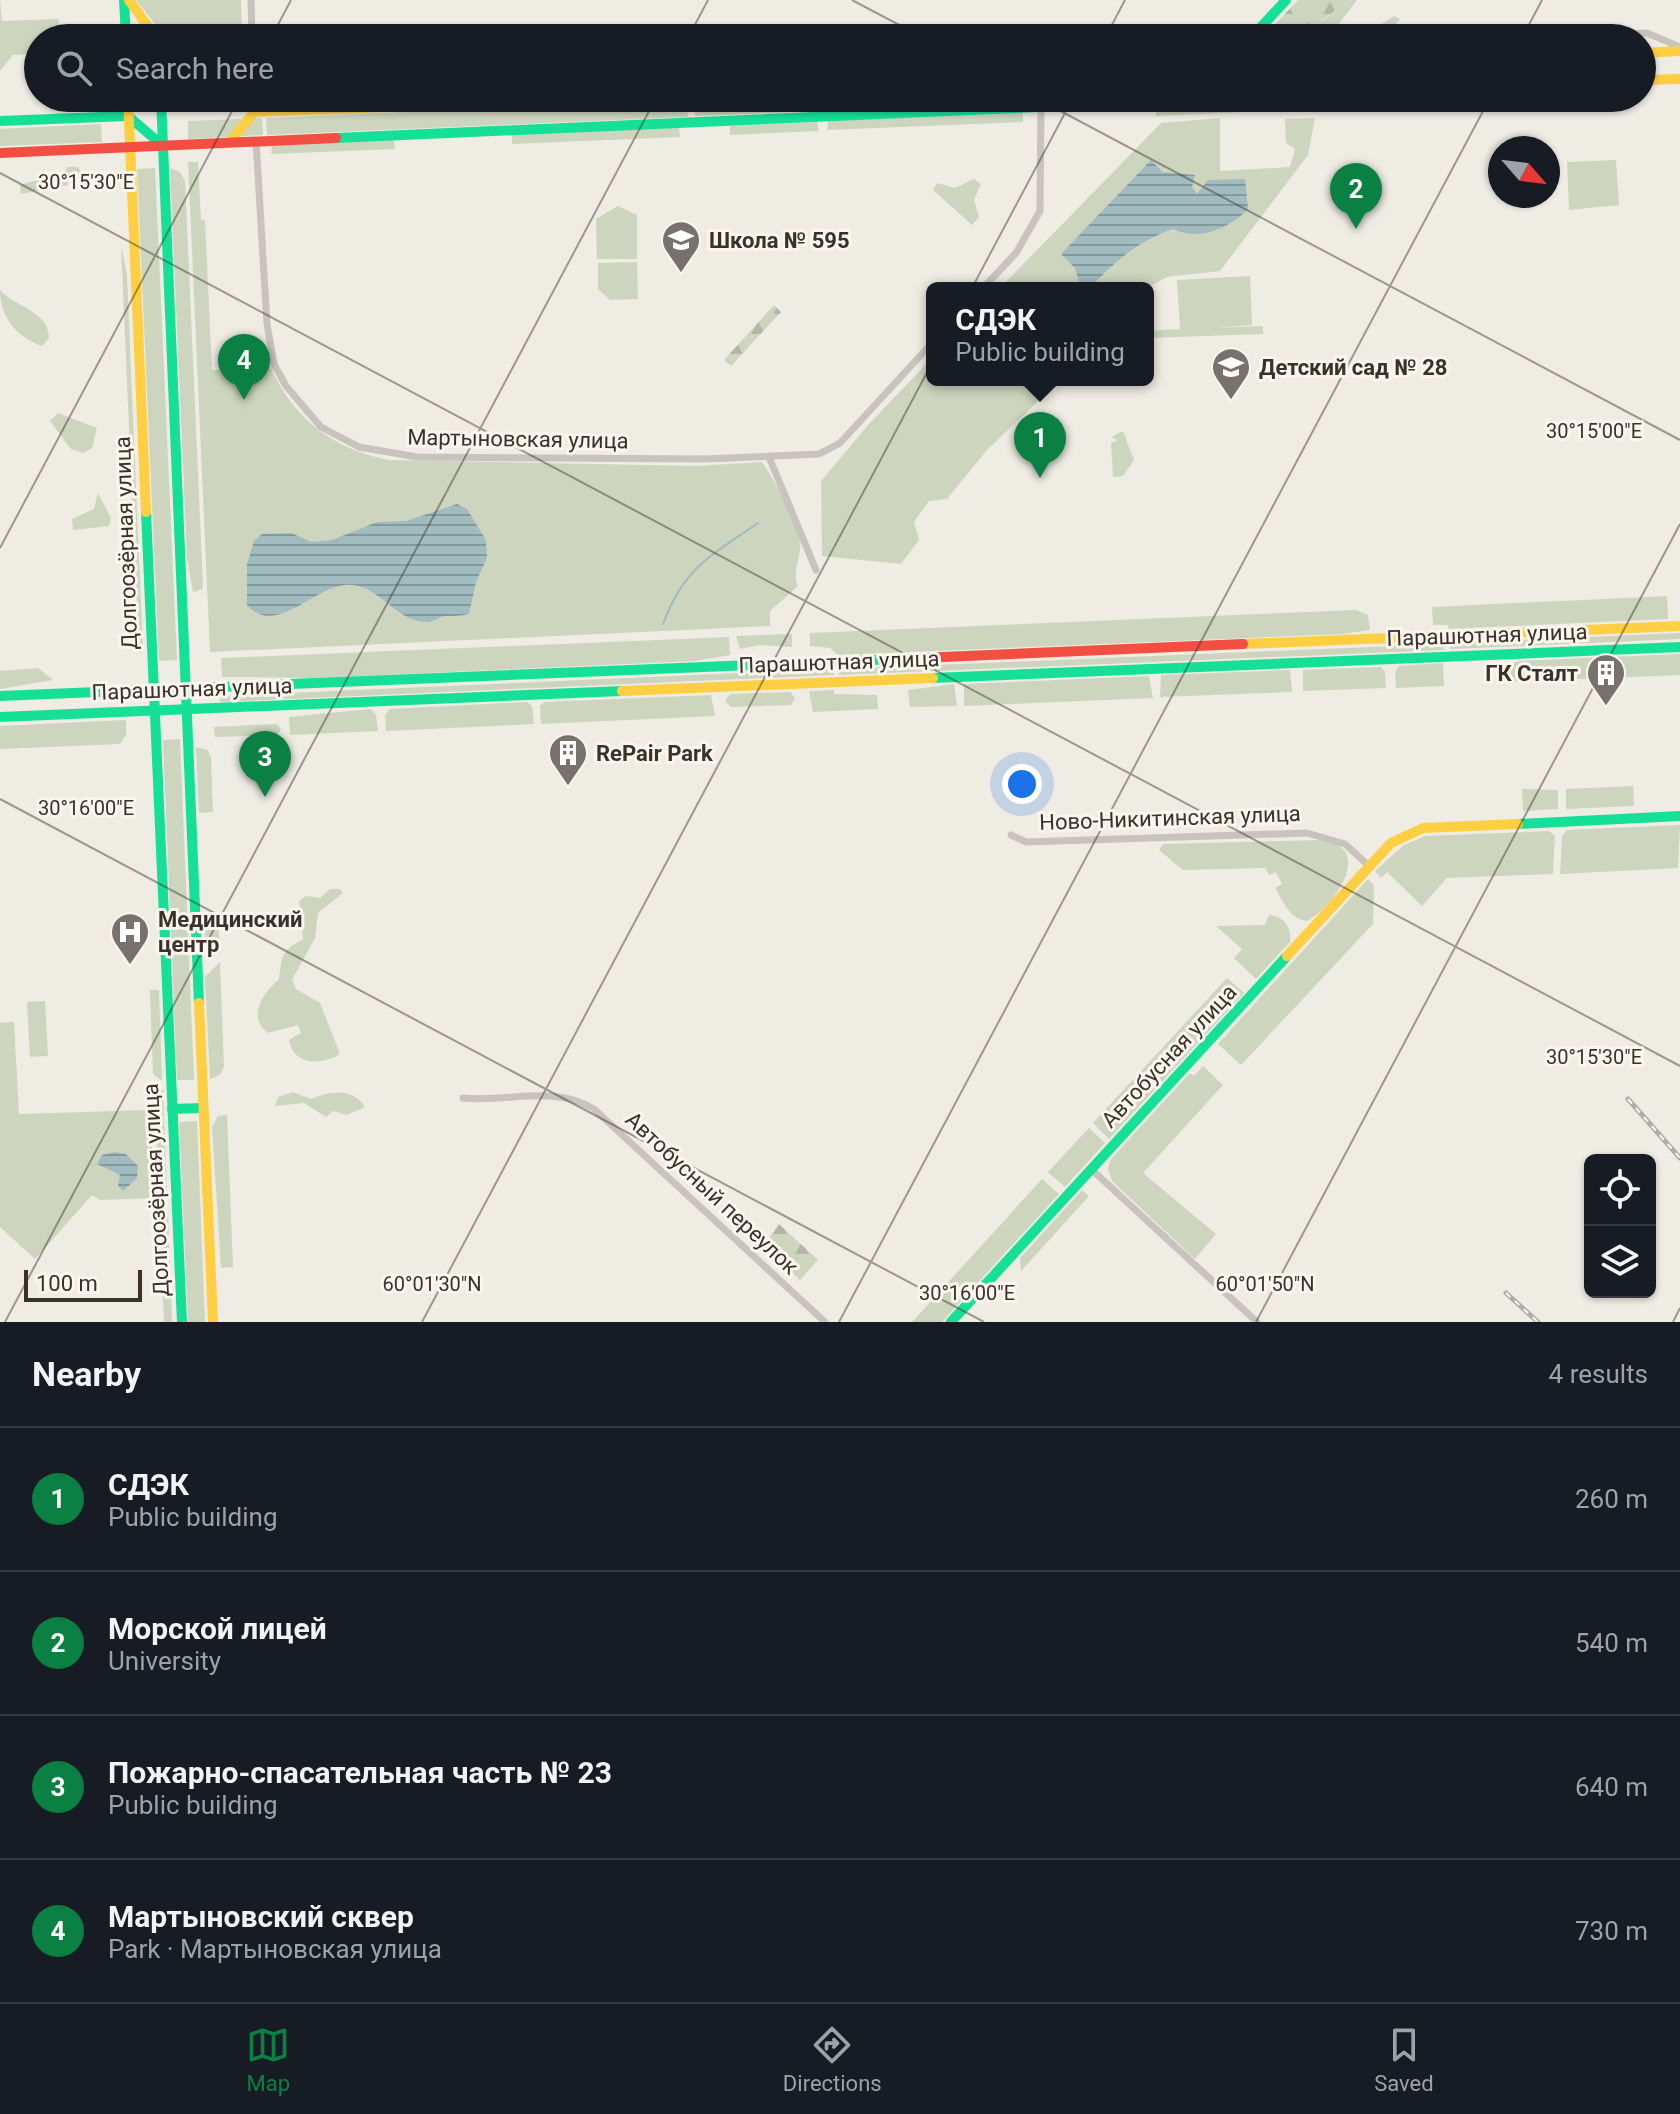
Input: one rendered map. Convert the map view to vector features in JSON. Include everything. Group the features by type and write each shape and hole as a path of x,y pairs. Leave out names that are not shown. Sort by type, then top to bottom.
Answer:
{"main road":[{"path":"126,0 126,24"},
{"path":"126,0 145,24"},
{"path":"1264,24 1286,0"},
{"path":"1656,52 1680,49"},
{"path":"1656,80 1680,79"},
{"name":"Долгоозёрная улица","path":"128,112 182,1322"},
{"path":"161,112 213,1322"},
{"path":"230,142 254,112"},
{"path":"0,153 840,112"},
{"path":"0,121 128,116 162,145"},
{"name":"Парашютная улица","path":"0,696 1680,626"},
{"name":"Парашютная улица","path":"0,717 1680,647"},
{"name":"Автобусная улица","path":"951,1322 1391,843 1423,828 1680,816"},
{"path":"172,1109 202,1108"}],"street":[{"path":"251,0 252,24"},
{"path":"1656,37 1680,49"},
{"path":"989,282 1016,253 1040,211 1041,112"},
{"name":"Мартыновская улица","path":"256,141 270,351 286,386 310,416 333,435 374,451 417,457 769,457 819,454 831,449 926,349"},
{"path":"769,457 816,570"},
{"name":"Ново-Никитинская улица","path":"1011,835 1026,842 1307,833 1345,844 1369,866"},
{"name":"Автобусный переулок","path":"463,1098 570,1097 611,1123 825,1322"},
{"path":"1091,1169 1257,1322"}],"green space":[{"path":"0,0 2,21 59,19 58,24 24,24 24,55 13,55 0,71"},
{"path":"136,0 241,0 242,24 155,24"},
{"path":"1298,0 1350,0 1321,21 1313,19 1315,24 1275,24"},
{"path":"1350,0 1357,0 1339,24 1315,24 1313,19 1322,21"},
{"path":"1394,16 1400,19 1395,24 1382,24"},
{"path":"406,112 688,112 688,117 267,135 266,118"},
{"path":"695,112 796,112 695,116"},
{"path":"1157,112 1243,112 1155,116"},
{"path":"1023,113 1023,122 827,130 828,121"},
{"path":"262,118 263,135 188,139 188,121"},
{"path":"1220,118 1220,171 1290,167 1295,149 1286,143 1285,119 1315,118 1308,155 1220,271 1167,277 1154,284 1006,282 1161,123"},
{"path":"817,122 819,131 730,135 730,126"},
{"path":"101,124 102,142 0,146 0,129"},
{"path":"679,127 680,137 512,144 512,135"},
{"path":"394,139 395,149 271,154 272,145"},
{"path":"1616,160 1619,205 1569,210 1567,162"},
{"path":"188,162 198,162 201,220 205,220 212,370 261,369 261,356 265,355 285,394 312,425 347,447 389,460 696,466 762,462 790,513 800,542 796,575 798,586 770,611 770,626 210,652"},
{"path":"67,167 78,167 82,173 68,181 68,185 21,194 20,185 65,172"},
{"path":"155,168 177,660 159,661 137,169"},
{"path":"170,168 180,172 185,181 203,584 202,589 193,592 187,558"},
{"path":"974,179 981,184 974,200 979,217 972,225 933,190 937,183 955,188"},
{"path":"618,206 637,215 637,259 597,259 596,219"},
{"path":"121,246 127,275 143,652 139,653"},
{"path":"637,262 638,299 610,300 598,289 598,263"},
{"path":"1250,276 1252,325 1215,328 1263,326 1263,334 1154,338 1154,331 1180,329 1177,280"},
{"path":"0,290 43,322 49,338 42,346 24,337 11,324 3,308"},
{"path":"774,305 781,312 731,366 724,360"},
{"path":"926,364 926,386 1054,386 987,450 947,499 929,501 914,522 919,540 901,564 822,556 821,481 869,424"},
{"path":"58,413 97,428 92,448 83,453 71,449 50,421"},
{"path":"1123,431 1134,460 1123,476 1113,477 1111,443 1118,440 1111,437"},
{"path":"98,493 111,518 109,526 73,530 72,519 94,509"},
{"path":"1667,596 1668,619 1449,629 1448,625 1433,625 1432,607"},
{"path":"1356,610 1368,615 1370,630 1342,634 838,655 830,648 810,646 810,633"},
{"path":"1680,633 1680,639 1450,649 1450,643"},
{"path":"792,634 792,647 760,645 740,649 736,636"},
{"path":"729,637 730,655 695,661 315,678 222,677 221,658"},
{"path":"1443,644 1444,650 839,675 839,669"},
{"path":"1680,654 1680,675 1505,682 1504,665 1521,661"},
{"path":"1443,663 1444,686 1396,688 1395,672 1399,666"},
{"path":"1381,667 1385,672 1386,688 1303,691 1303,670"},
{"path":"38,668 53,680 0,689 0,671"},
{"path":"833,669 834,675 220,702 220,696"},
{"path":"1290,670 1292,692 1160,697 1161,675"},
{"path":"1149,676 1153,698 964,706 964,684"},
{"path":"954,684 957,706 910,707 908,690"},
{"path":"834,690 834,694 877,695 878,709 813,712 809,691"},
{"path":"790,692 795,698 791,705 731,707 725,701 730,694"},
{"path":"711,695 715,716 541,724 540,706 544,702"},
{"path":"527,702 532,706 534,724 386,731 385,715 390,709"},
{"path":"371,709 376,715 378,731 290,735 289,717"},
{"path":"126,720 126,735 120,744 0,749 0,726"},
{"path":"277,724 281,729 277,735 215,737 214,727"},
{"path":"180,739 194,1080 177,1080 163,740"},
{"path":"196,747 208,750 211,758 213,812 199,813"},
{"path":"1633,786 1634,806 1566,809 1566,789"},
{"path":"1522,789 1558,790 1558,809 1523,811"},
{"path":"1680,825 1678,868 1560,874 1562,836 1567,830"},
{"path":"1549,831 1555,836 1553,874 1447,878 1422,906 1387,872 1381,878 1375,871 1404,845 1425,836"},
{"path":"1322,840 1338,845 1346,854 1348,865 1338,891 1318,914 1307,921 1296,917 1284,904 1275,888 1282,884 1276,872 1269,875 1265,868 1183,870 1159,850 1163,844"},
{"path":"1368,879 1374,885 1373,924 1241,1065 1218,1044"},
{"path":"330,889 340,889 343,893 318,913 315,938 292,980 296,989 320,1003 340,1054 325,1060 309,1061 296,1054 289,1040 301,1033 298,1025 268,1033 258,1020 258,1012 263,998 279,979 284,955 303,939 299,901 306,896 320,898"},
{"path":"208,912 218,917 220,953 207,960 203,914"},
{"path":"1269,915 1286,924 1290,942 1256,979 1234,958 1242,949 1216,926 1265,925"},
{"path":"220,962 224,1067 220,1075 210,1079 205,977"},
{"path":"1227,978 1244,993 1109,1139 1093,1123"},
{"path":"150,990 159,990 162,1081 153,1074"},
{"path":"45,1001 48,1056 30,1057 27,1002"},
{"path":"14,1022 19,1114 150,1110 155,1198 100,1200 92,1195 35,1259 0,1227 0,1023"},
{"path":"1203,1066 1223,1085 1143,1173 1216,1234 1195,1259 1112,1181 1108,1169 1111,1159 1190,1073 1194,1076"},
{"path":"163,1089 167,1197 159,1202 155,1095"},
{"path":"293,1092 311,1099 341,1092 354,1096 365,1107 347,1115 333,1111 326,1117 304,1103 275,1106 278,1097"},
{"path":"227,1115 233,1267 221,1268 212,1127 218,1116"},
{"path":"197,1121 205,1322 188,1322 179,1122"},
{"path":"1089,1128 1105,1143 1065,1187 1048,1172"},
{"path":"1042,1179 1059,1194 942,1322 912,1322"},
{"path":"1082,1190 1089,1196 1021,1271 1020,1258"},
{"path":"159,1210 168,1213 172,1322 164,1322"},
{"path":"779,1224 818,1260 800,1280 763,1246"}],"water":[{"path":"1151,160 1163,172 1195,175 1192,187 1197,194 1208,180 1245,179 1248,209 1241,216 1213,231 1193,234 1173,229 1149,239 1096,282 1079,282 1075,268 1061,254"},
{"path":"457,504 467,509 486,540 487,558 476,582 469,614 445,616 430,622 417,621 406,617 368,590 345,585 282,614 270,616 258,613 247,605 247,564 254,541 262,534 291,533 312,542 332,540 377,522 406,521"},
{"path":"114,1152 126,1154 138,1166 137,1178 123,1191 118,1186 120,1175 97,1164 102,1155"}],"waterway":[{"path":"663,624 680,589 701,564 758,523"}],"railway":[{"path":"1628,1099 1680,1158"},
{"path":"1506,1293 1538,1322"}],"traffic: fast":[{"path":"124,0 125,24"},
{"path":"1264,24 1286,0"},
{"path":"162,112 199,1003"},
{"path":"336,138 927,112"},
{"path":"128,116 162,145"},
{"path":"0,121 128,116"},
{"path":"146,512 182,1322"},
{"path":"933,678 1680,647"},
{"path":"0,696 920,658"},
{"path":"0,717 622,691"},
{"path":"1518,824 1680,816"},
{"path":"951,1322 1287,956"},
{"path":"172,1109 202,1108"}],"traffic: slow":[{"path":"129,0 146,24"},
{"path":"1656,52 1680,51"},
{"path":"1656,80 1680,79"},
{"path":"129,112 146,512"},
{"path":"230,142 254,112"},
{"path":"1243,644 1680,626"},
{"path":"622,691 933,678"},
{"path":"1287,956 1391,843 1423,828 1518,824"},
{"path":"199,1003 213,1322"}],"traffic: jam":[{"path":"0,153 336,138"},
{"path":"920,658 1243,644"}],"place":[{"name":"Морской лицей","path":"1356,229"},
{"name":"Школа № 595","path":"681,274"},
{"name":"Мартыновский сквер","path":"244,400"},
{"name":"Детский сад № 28","path":"1231,401"},
{"name":"СДЭК","path":"1040,478"},
{"name":"ГК Сталт","path":"1606,707"},
{"name":"RePair Park","path":"568,787"},
{"name":"Пожарно-спасательная часть № 23","path":"265,797"},
{"name":"Медицинский центр","path":"130,966"}]}
